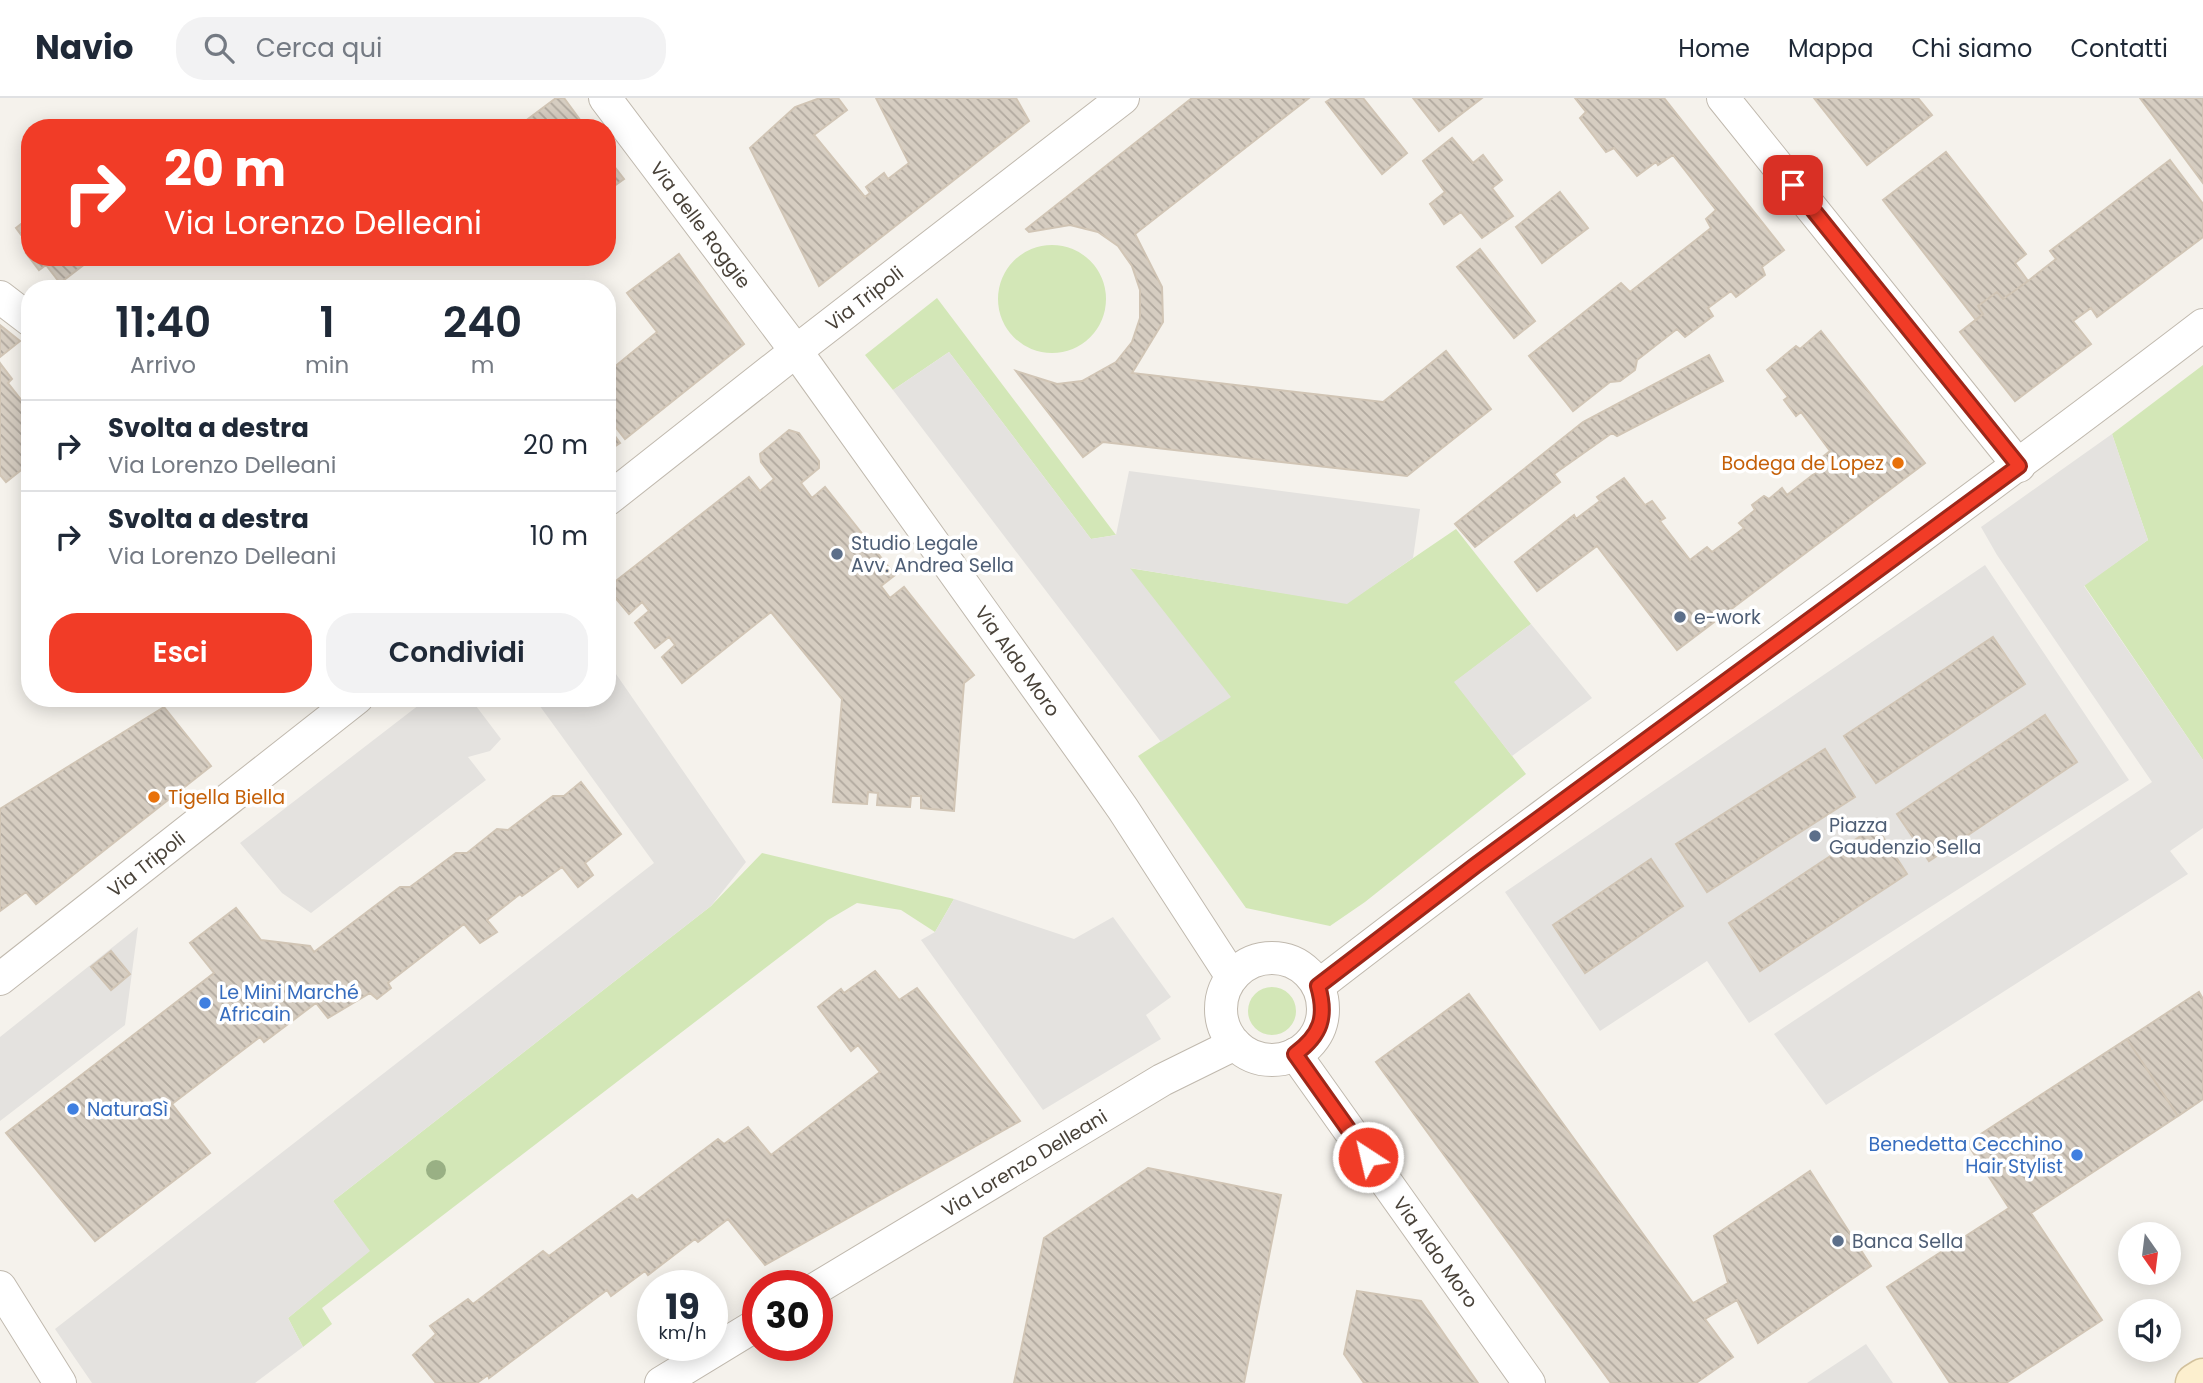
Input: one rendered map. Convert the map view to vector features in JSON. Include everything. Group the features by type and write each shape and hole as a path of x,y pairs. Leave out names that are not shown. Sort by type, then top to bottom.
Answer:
{"main road":[{"path":"2195,1383 2203,1378"}],"street":[{"name":"Via delle Roggie","path":"605,98 796,351"},
{"name":"Via Tripoli","path":"616,493 1123,98"},
{"path":"1723,98 2019,466"},
{"path":"0,297 21,313"},
{"path":"1318,986 1476,865 2019,466 2203,325"},
{"name":"Via Aldo Moro","path":"796,351 1124,809 1231,977"},
{"name":"Via Tripoli","path":"0,979 346,707"},
{"path":"1277,958 1294,963 1308,972 1318,986 1323,1002 1317,1033 1308,1045 1295,1054 1279,1059 1263,1059 1248,1054 1235,1044 1226,1032 1221,1004 1224,990 1231,977 1245,966 1260,959 1277,958"},
{"name":"Via Lorenzo Delleani","path":"833,1278 1162,1080 1235,1044"},
{"name":"Via Aldo Moro","path":"1295,1054 1529,1383"},
{"path":"0,1287 60,1383"},
{"path":"661,1383 742,1334"}],"green space":[{"path":"1052,245 1073,249 1090,261 1102,278 1106,299 1102,320 1090,337 1073,349 1052,353 1031,349 1014,337 1002,320 998,299 1002,278 1014,261 1031,249"},
{"path":"937,298 1116,535 1091,539 949,352 893,390 865,355"},
{"path":"2203,365 2203,760 2084,585 2148,540 2112,434"},
{"path":"1456,529 1531,624 1455,682 1526,774 1365,902 1330,926 1246,908 1138,756 1230,697 1129,568 1347,603"},
{"path":"762,853 954,899 935,932 901,910 857,903 828,920 322,1308 332,1324 303,1347 288,1318 369,1251 333,1201 711,906"},
{"path":"1272,987 1289,994 1296,1011 1289,1028 1272,1035 1255,1028 1248,1011 1255,994"}],"shaded area":[{"path":"949,352 1091,539 1116,535 1129,471 1420,509 1413,558 1347,604 1130,568 1231,697 1161,742 893,390"},
{"path":"2112,434 2148,540 2084,586 2203,760 2203,828 2170,851 2188,874 1826,1105 1774,1034 2152,782 1997,555 1981,527"},
{"name":"Piazza Gaudenzio Sella","path":"1985,565 2129,780 1749,1023 1707,961 1600,1031 1505,892"},
{"path":"1531,624 1592,698 1512,756 1454,682"},
{"path":"616,674 746,862 711,906 333,1201 370,1251 288,1318 303,1347 255,1383 92,1383 55,1329 654,863 541,707 616,707"},
{"path":"416,707 477,707 501,739 490,751 468,757 486,780 311,913 282,893 240,843"},
{"path":"954,899 1074,939 1113,917 1171,997 1146,1015 1161,1039 1043,1110 921,940 935,932"},
{"path":"138,927 125,1025 0,1121 0,1037"},
{"path":"1866,1344 1893,1383 1807,1383"}],"building":[{"path":"556,98 564,98 579,119 528,119"},
{"path":"820,98 838,98 847,110 814,135 865,197 870,193 866,187 884,173 888,179 909,163 876,98 1016,98 1029,121 819,286 750,148 795,107"},
{"path":"1192,98 1309,98 1135,234 1162,287 1163,322 1132,373 1383,402 1446,351 1491,409 1407,476 1103,442 1083,457 1016,371 1057,384 1082,381 1116,362 1132,342 1140,318 1140,290 1132,266 1118,246 1098,232 1070,225 1029,232 1026,229"},
{"path":"1332,98 1363,98 1407,153 1382,174 1326,102"},
{"path":"1413,98 1482,98 1439,131"},
{"path":"1575,98 1664,98 1784,250 1762,267 1765,275 1736,297 1731,291 1708,308 1713,316 1685,337 1677,329 1637,360 1635,370 1620,381 1610,382 1573,411 1529,356 1621,283 1630,292 1711,228 1706,219 1716,210 1673,155 1658,165 1656,162 1637,176 1614,148 1606,152 1580,118 1586,112"},
{"path":"1814,98 1918,98 1932,115 1867,165"},
{"path":"2140,98 2203,98 2203,183"},
{"path":"1452,138 1473,163 1483,155 1502,180 1492,188 1513,216 1482,238 1461,212 1444,224 1430,204 1445,192 1423,161"},
{"path":"1946,152 2026,254 2015,263 2028,281 2003,299 1997,292 1978,306 1983,314 1976,320 1883,200"},
{"path":"2170,160 2203,204 2203,237 2097,317 2091,308 2073,321 2091,344 2015,401 1960,332 1983,314 1978,306 1997,292 2003,299 2028,281 2056,259 2050,251"},
{"path":"616,169 624,179 616,185"},
{"path":"1560,192 1588,228 1542,263 1516,227"},
{"path":"1480,249 1535,321 1514,338 1457,267"},
{"path":"679,254 744,344 625,439 616,428 616,366 657,332 627,293"},
{"path":"47,266 82,266 64,280 58,280"},
{"path":"0,325 20,341 0,357"},
{"path":"1821,331 1925,463 1677,650 1597,546 1537,591 1515,562 1574,515 1576,519 1600,501 1597,497 1624,478 1645,505 1652,501 1665,518 1660,521 1690,560 1707,547 1712,552 1744,528 1739,523 1755,510 1752,505 1764,496 1769,499 1782,488 1787,495 1819,470 1814,464 1830,451 1801,412 1796,416 1784,400 1788,397 1767,370 1796,346 1800,349"},
{"path":"1709,355 1723,381 1617,436 1612,433 1554,474 1560,482 1475,547 1455,524 1583,422"},
{"path":"0,363 12,379 8,383 21,400 21,470 6,482 0,475"},
{"path":"789,430 799,433 819,461 819,468 801,483 812,498 825,487 895,575 881,586 890,598 904,587 974,675 964,683 954,811 921,808 921,796 911,796 910,807 877,805 878,793 868,792 867,804 833,802 842,699 771,612 682,683 662,657 675,645 669,637 655,648 635,623 649,611 642,602 629,614 616,599 616,581 749,477 760,491 774,479 761,462 760,454"},
{"path":"1993,637 2025,684 1876,783 1844,736"},
{"path":"164,707 211,766 36,904 26,892 0,911 0,809"},
{"path":"2045,715 2077,762 1929,861 1897,814"},
{"path":"1825,749 1855,797 1707,892 1676,844"},
{"path":"581,782 621,834 585,863 593,875 578,887 562,867 522,896 520,894 487,920 497,932 480,943 464,924 388,983 391,988 377,999 370,993 328,1018 316,1003 264,1042 260,1037 172,1104 210,1153 95,1241 6,1133 214,973 190,943 236,908 261,940 310,946 314,952 400,887 410,887 456,853 467,853 497,829 508,830 553,796 564,796"},
{"path":"1876,826 1907,874 1760,971 1729,923"},
{"path":"1651,859 1683,906 1585,973 1553,925"},
{"path":"111,951 130,974 111,990 91,967"},
{"path":"875,971 899,1000 917,988 1020,1121 765,1265 728,1219 698,1242 695,1239 655,1270 637,1270 637,1277 611,1296 607,1290 489,1378 488,1375 477,1383 436,1383 413,1355 436,1334 430,1326 468,1299 473,1304 543,1251 549,1256 632,1195 637,1200 718,1139 724,1144 748,1127 771,1155 880,1072 858,1045 851,1051 818,1007 841,989 844,993"},
{"path":"2199,992 2203,999 2203,1099 2178,1116 2127,1039"},
{"path":"1469,994 1693,1303 1728,1283 1714,1236 1810,1171 1871,1266 1758,1343 1737,1300 1705,1319 1733,1357 1696,1383 1611,1383 1376,1062"},
{"path":"2127,1039 2178,1116 2031,1213 2102,1320 2006,1383 1950,1383 1887,1287 2009,1208 1967,1143"},
{"path":"1148,1168 1281,1195 1244,1383 1014,1383 1044,1238"},
{"path":"1357,1291 1421,1301 1478,1383 1364,1383 1344,1354"}],"place":[{"name":"Bodega de Lopez","path":"1898,463"},
{"name":"Studio Legale Avv. Andrea Sella","path":"837,554"},
{"name":"e-work","path":"1680,617"},
{"name":"Tigella Biella","path":"154,797"},
{"name":"Piazza Gaudenzio Sella","path":"1815,836"},
{"name":"Le Mini Marché Africain","path":"205,1003"},
{"name":"NaturaSì","path":"73,1109"},
{"name":"Benedetta Cecchino Hair Stylist","path":"2077,1155"},
{"name":"Banca Sella","path":"1838,1241"}],"route":[{"path":"1368,1157 1295,1054 1308,1045 1317,1033 1323,1002 1318,986 1476,865 2019,466 1793,185"}]}
